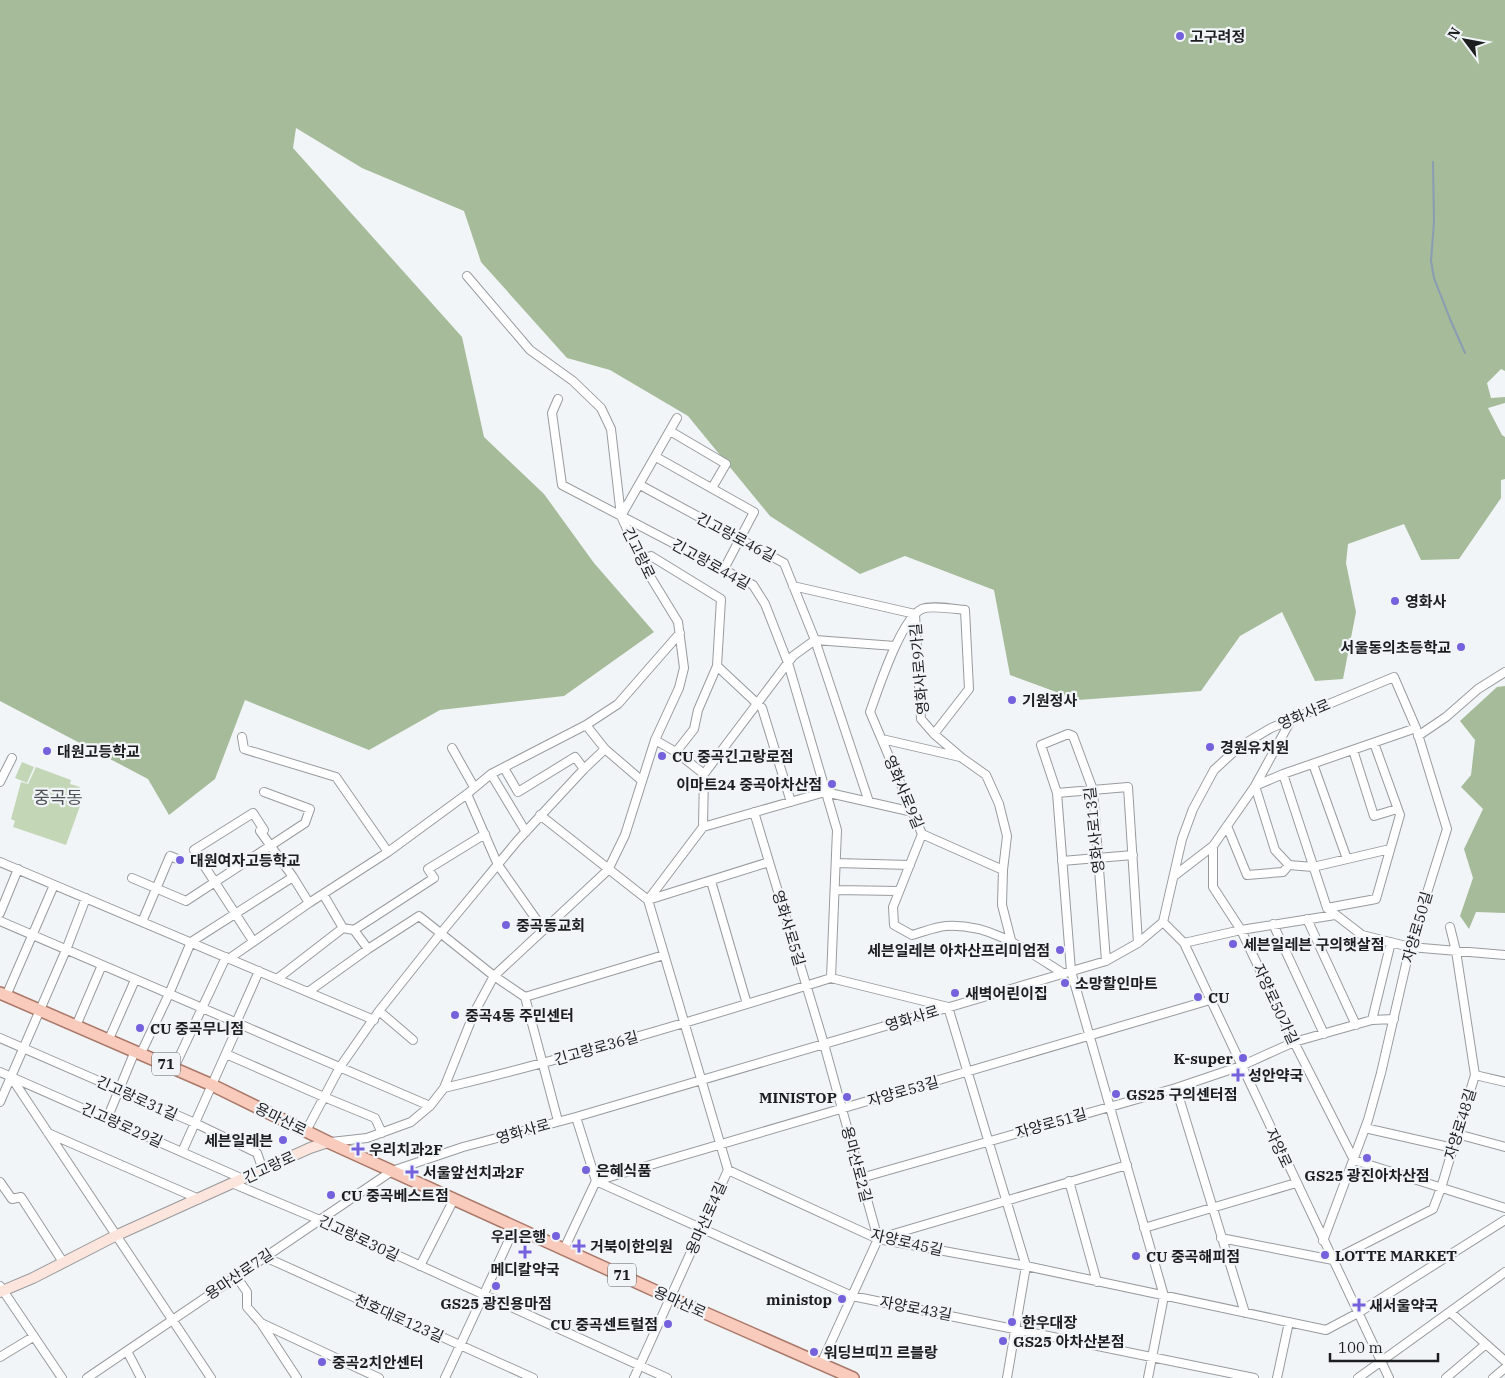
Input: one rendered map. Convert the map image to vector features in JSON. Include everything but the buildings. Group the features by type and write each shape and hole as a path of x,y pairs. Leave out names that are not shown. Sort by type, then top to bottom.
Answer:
{"main road":[{"name":"용마산로","path":"3,994 212,1085 328,1142 671,1298 853,1378"},
{"name":"긴고랑로","path":"1,1290 34,1278 115,1236 310,1148 328,1142"}],"street":[{"name":"긴고랑로","path":"328,1142 367,1138 382,1133 411,1122 430,1106 444,1088 474,1013 494,976 608,870 625,835 655,740 679,688 684,668 678,622 640,559 621,516 611,429 601,408 574,381 530,350 467,276"},
{"name":"긴고랑로44길","path":"558,399 552,413 562,485 753,585 765,604 788,663 837,830 831,978"},
{"path":"621,516 677,418"},
{"path":"670,431 726,464 712,488"},
{"path":"656,457 754,512 724,569"},
{"name":"긴고랑로46길","path":"640,485 784,562 815,640 869,802"},
{"path":"640,559 651,556 721,599 717,666 698,710 694,729 676,752"},
{"path":"793,586 914,614 923,608 965,610 969,689 934,734"},
{"name":"영화사로9길","path":"914,614 895,646 870,712 922,834 893,907 894,925 912,935 946,926 974,928 1011,940 1067,972"},
{"name":"영화사로9가길","path":"914,614 921,719 934,734 962,758 986,775 998,804 1006,836 1002,905 1011,940"},
{"path":"174,1068 228,957 388,852 491,774 586,725 618,704 680,633"},
{"path":"648,900 703,827 704,774 793,656 815,640 895,646"},
{"path":"717,666 762,708 791,802"},
{"path":"1418,736 1446,717 1478,689 1505,672"},
{"name":"영화사로","path":"392,1171 463,1147 558,1120 576,1117 1106,961 1138,943 1163,922 1182,839 1193,809 1214,770 1239,747 1271,728 1394,677 1416,728"},
{"path":"1174,876 1213,846 1255,786 1291,720"},
{"path":"586,725 605,749 642,780"},
{"path":"1255,786 1283,774 1416,728"},
{"name":"자양로50길","path":"1324,1241 1365,1128 1381,1073 1410,948 1447,829 1416,728"},
{"name":"영화사로13길","path":"1057,793 1041,745 1068,734 1072,736 1092,790 1106,961"},
{"path":"242,737 244,749 336,777 388,852"},
{"name":"영화사로9길","path":"882,739 962,758"},
{"path":"655,740 676,752 704,774"},
{"path":"1327,908 1376,899 1400,815 1374,743"},
{"path":"452,748 474,787"},
{"path":"306,1131 340,1067 379,1011 540,815 605,749"},
{"path":"1354,750 1374,816 1398,809"},
{"path":"504,768 518,792 575,757 584,769"},
{"path":"0,782 12,758"},
{"path":"1313,764 1347,859"},
{"path":"491,774 526,832"},
{"path":"1283,774 1327,908 1335,915 1362,935 1410,948 1505,955"},
{"path":"1255,786 1275,850 1289,865 1313,867 1390,849"},
{"path":"1138,943 1128,787 1057,793 1067,972 1089,1036 1164,1296 1148,1378"},
{"path":"132,878 186,900 305,823 310,809 264,792"},
{"path":"703,827 825,792 913,812"},
{"path":"467,794 498,865 543,929"},
{"name":"영화사로5길","path":"754,812 824,1044"},
{"path":"253,941 194,850 253,813 264,830 260,832 309,903"},
{"path":"540,815 648,900"},
{"path":"1227,826 1247,875 1283,872 1289,865"},
{"path":"354,930 434,878 428,870 485,834"},
{"path":"922,834 1003,870"},
{"name":"자양로50가길","path":"1213,846 1213,887 1241,930 1294,1042 1354,1160"},
{"path":"1062,862 1133,854"},
{"path":"142,922 170,856 180,860"},
{"path":"0,862 374,1020"},
{"path":"648,900 769,862"},
{"path":"836,863 910,865"},
{"path":"0,913 18,869"},
{"path":"107,1118 138,1052 169,994 191,942 293,878"},
{"path":"711,881 747,1004"},
{"path":"3,994 33,936 54,885"},
{"path":"834,890 900,891"},
{"path":"323,894 343,928"},
{"path":"0,1102 66,950 86,898"},
{"name":"용마산로4길","path":"634,1378 728,1170 648,900"},
{"path":"1184,943 1273,924 1335,915"},
{"path":"308,992 368,949 419,916 494,976 525,997 558,1120"},
{"path":"1307,919 1356,1025"},
{"path":"0,921 430,1106"},
{"name":"자양로","path":"1163,922 1184,943 1389,1378"},
{"path":"1273,924 1324,1034"},
{"name":"자양로48길","path":"1333,1260 1433,1209 1441,1188 1475,1075 1456,951 1450,927"},
{"path":"277,979 343,928 354,930 368,949"},
{"path":"1372,1020 1391,942"},
{"path":"525,997 664,955"},
{"path":"76,1026 102,965"},
{"path":"182,1152 226,1054 259,971"},
{"path":"831,978 948,1007 1026,1266 1007,1378"},
{"name":"긴고랑로36길","path":"444,1088 543,1063 684,1023 831,978"},
{"path":"109,1040 136,980"},
{"name":"자양로53길","path":"596,1181 1210,1000"},
{"path":"379,1011 413,1040"},
{"name":"자양로51길","path":"861,1178 1176,1088 1241,1066 1294,1042 1372,1020 1394,1019"},
{"name":"긴고랑로31길","path":"0,1038 195,1123 257,1153 263,1170"},
{"name":"용마산로2길","path":"824,1044 878,1239"},
{"path":"226,1054 375,1118 382,1133"},
{"name":"긴고랑로29길","path":"0,1072 182,1152 239,1181"},
{"path":"1475,1075 1505,1082"},
{"path":"11,1076 115,1236 211,1378"},
{"path":"1176,1088 1245,1313"},
{"path":"564,1249 596,1181 576,1117"},
{"path":"1365,1128 1452,1148"},
{"path":"48,1133 199,1199"},
{"path":"1457,1134 1505,1147"},
{"path":"1354,1160 1505,1208"},
{"path":"821,1364 878,1239 1126,1165"},
{"name":"자양로45길","path":"728,1170 878,1239 1026,1266 1326,1330 1358,1313 1505,1220"},
{"name":"용마산로7길","path":"87,1378 392,1171"},
{"name":"긴고랑로30길","path":"239,1181 320,1220 667,1378"},
{"name":"자양로43길","path":"596,1181 852,1296 1254,1378"},
{"path":"0,1182 12,1200 21,1196 63,1262"},
{"path":"1070,1182 1097,1282"},
{"path":"1144,1228 1212,1209 1296,1182"},
{"path":"420,1266 454,1199"},
{"path":"448,1377 460,1345 516,1227"},
{"path":"1221,1238 1333,1260"},
{"name":"천호대로123길","path":"265,1257 533,1378"},
{"path":"1358,1378 1505,1272"},
{"path":"236,1276 246,1292 248,1307 261,1323 297,1378"},
{"path":"1,1290 62,1378"},
{"path":"1450,1312 1505,1361"},
{"path":"1277,1378 1289,1322"},
{"path":"261,1323 379,1378"},
{"path":"0,1358 33,1337"},
{"path":"1446,1378 1486,1344"},
{"path":"127,1351 141,1378"},
{"path":"1493,1378 1505,1368"}],"green space":[{"path":"0,0 1505,0 1505,371 1501,369 1487,383 1491,398 1505,397 1505,403 1488,408 1502,435 1505,437 1505,479 1501,480 1501,498 1459,559 1421,560 1404,524 1348,544 1346,563 1356,612 1343,679 1315,681 1282,612 1240,636 1201,691 1078,700 1010,675 994,590 905,556 860,574 770,516 688,416 610,370 567,358 481,262 464,211 362,168 296,128 293,148 462,337 484,437 544,494 594,563 654,632 564,696 440,710 369,750 245,700 215,779 169,815 148,779 0,701"},
{"path":"1505,686 1505,913 1476,912 1469,929 1460,916 1473,878 1464,849 1483,809 1461,787 1471,775 1475,740 1460,721 1497,687"},
{"path":"22,762 34,767 27,783 15,778"},
{"path":"36,767 71,780 70,784 80,787 74,803 80,806 66,845 13,827 15,821 11,819 21,782 28,784"}],"waterway":[{"path":"1433,162 1434,222 1431,261 1434,278 1465,353"}],"place":[{"name":"고구려정","path":"1180,36"},
{"name":"영화사","path":"1395,601"},
{"name":"서울동의초등학교","path":"1461,647"},
{"name":"기원정사","path":"1012,700"},
{"name":"경원유치원","path":"1210,747"},
{"name":"대원고등학교","path":"47,751"},
{"name":"CU 중곡긴고랑로점","path":"662,756"},
{"name":"이마트24 중곡아차산점","path":"832,784"},
{"name":"대원여자고등학교","path":"180,860"},
{"name":"중곡동교회","path":"506,925"},
{"name":"세븐일레븐 구의햇살점","path":"1233,944"},
{"name":"세븐일레븐 아차산프리미엄점","path":"1060,950"},
{"name":"소망할인마트","path":"1065,983"},
{"name":"새벽어린이집","path":"955,993"},
{"name":"CU","path":"1198,997"},
{"name":"중곡4동 주민센터","path":"455,1015"},
{"name":"CU 중곡무니점","path":"140,1028"},
{"name":"K-super","path":"1243,1058"},
{"name":"성안약국","path":"1238,1075"},
{"name":"GS25 구의센터점","path":"1116,1094"},
{"name":"MINISTOP","path":"847,1097"},
{"name":"세븐일레븐","path":"283,1140"},
{"name":"우리치과2F","path":"358,1149"},
{"name":"GS25 광진아차산점","path":"1367,1158"},
{"name":"은혜식품","path":"586,1170"},
{"name":"서울앞선치과2F","path":"412,1172"},
{"name":"CU 중곡베스트점","path":"331,1195"},
{"name":"우리은행","path":"556,1236"},
{"name":"거북이한의원","path":"579,1246"},
{"name":"메디칼약국","path":"525,1252"},
{"name":"LOTTE MARKET","path":"1325,1255"},
{"name":"CU 중곡해피점","path":"1136,1256"},
{"name":"GS25 광진용마점","path":"496,1286"},
{"name":"ministop","path":"842,1299"},
{"name":"새서울약국","path":"1359,1305"},
{"name":"한우대장","path":"1012,1322"},
{"name":"CU 중곡센트럴점","path":"668,1324"},
{"name":"GS25 아차산본점","path":"1003,1341"},
{"name":"워딩브띠끄 르블랑","path":"814,1352"},
{"name":"중곡2치안센터","path":"322,1362"}],"district":[{"name":"중곡동","path":"58,797"}]}
